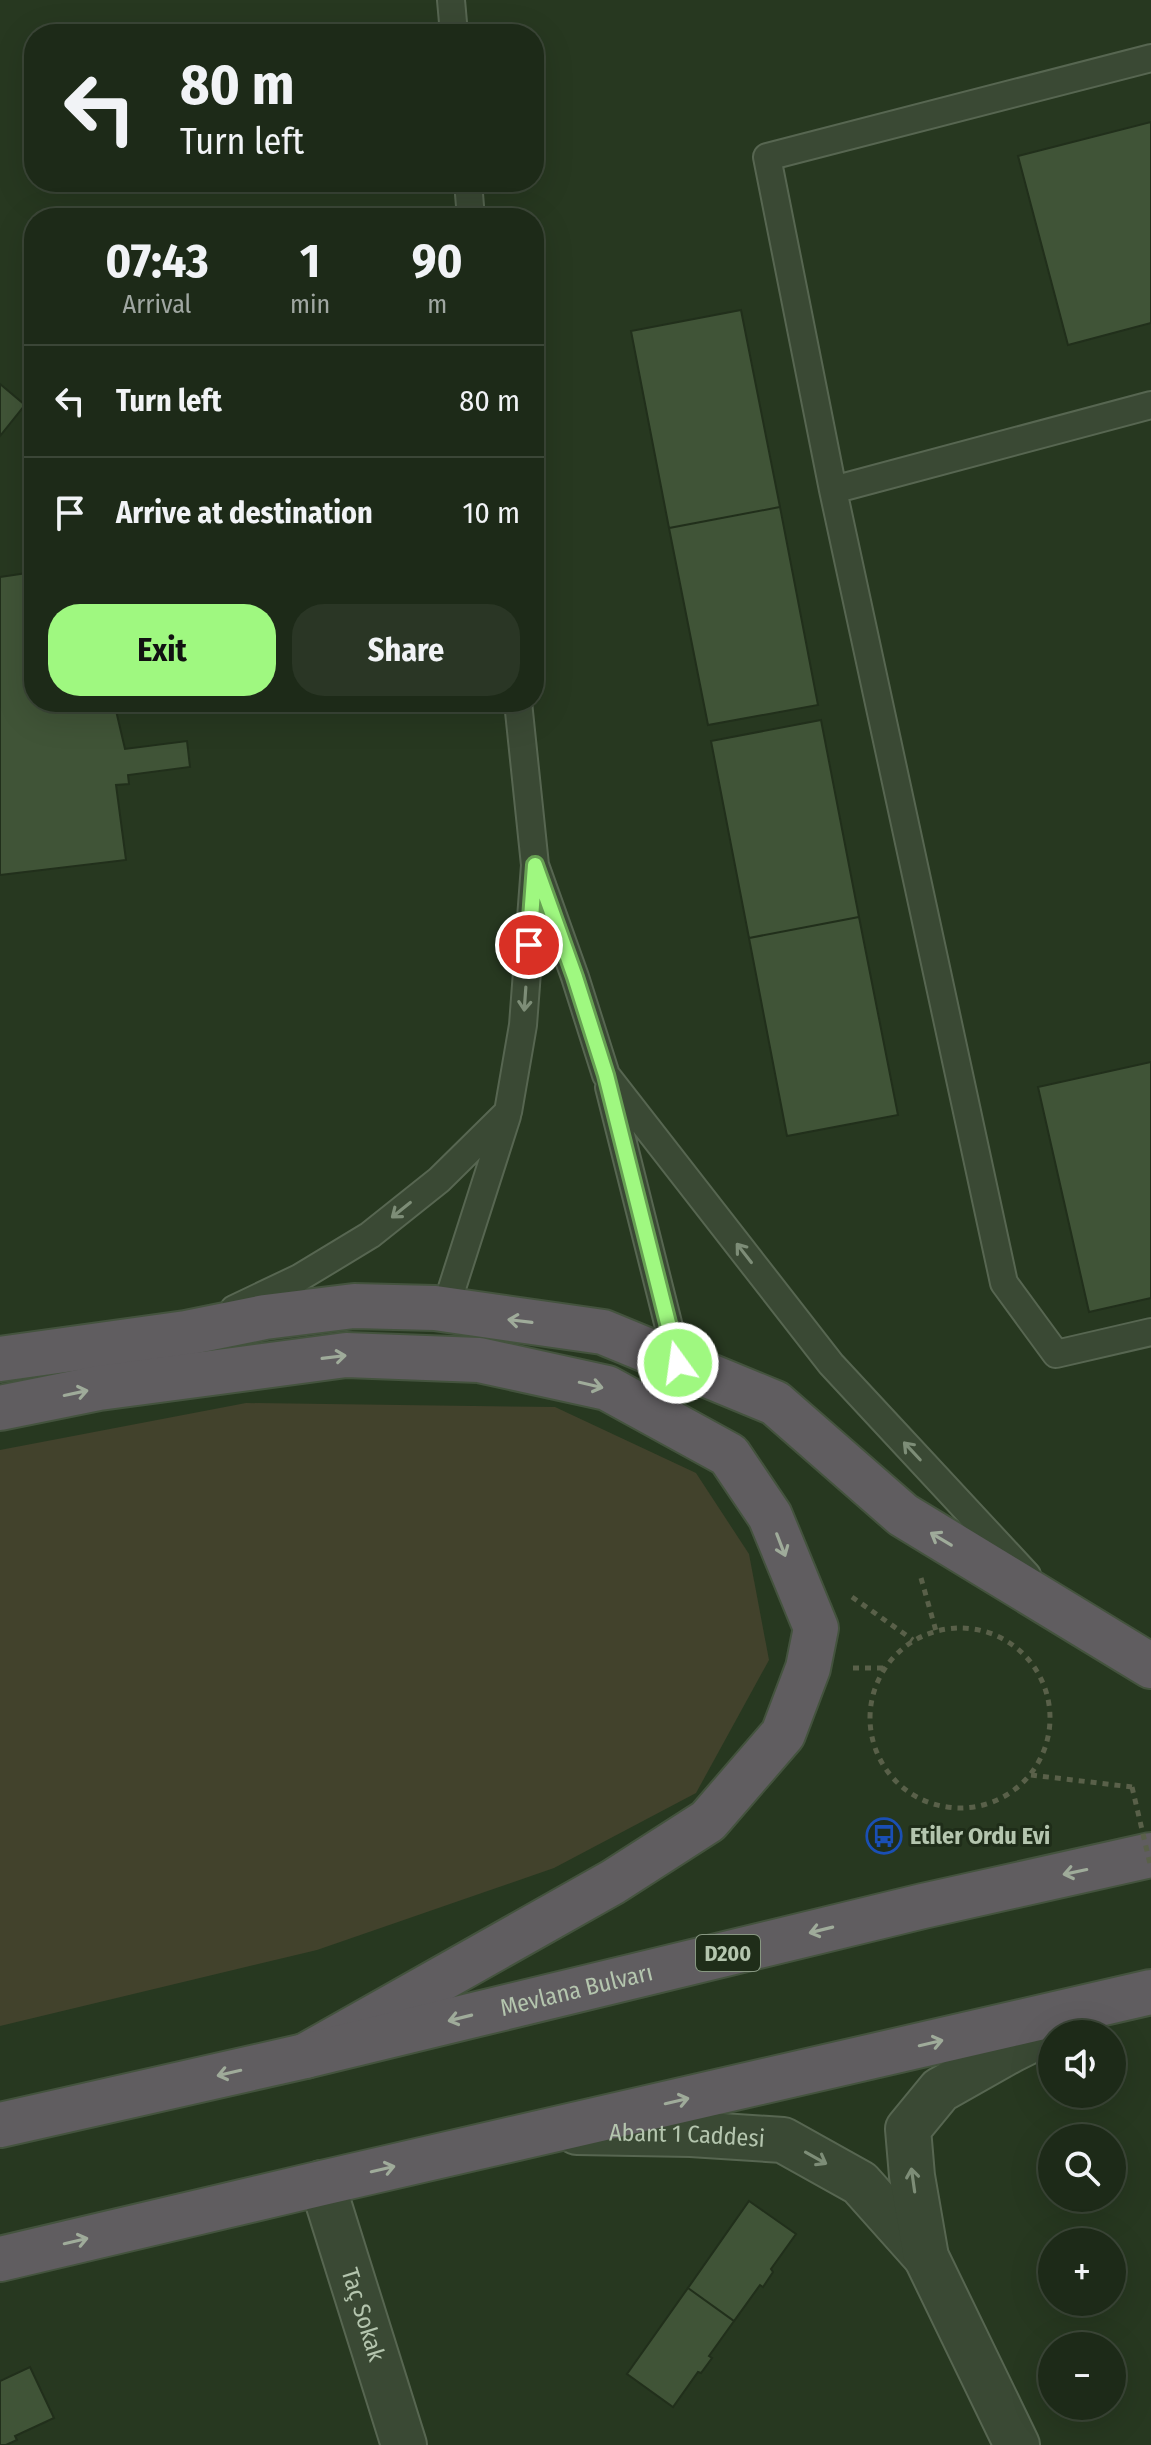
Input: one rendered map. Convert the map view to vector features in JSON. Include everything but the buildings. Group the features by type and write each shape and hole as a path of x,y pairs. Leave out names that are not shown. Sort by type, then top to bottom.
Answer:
{"highway":[{"path":"0,1359 354,1306 445,1310 603,1332 775,1403 903,1515 1151,1666"},
{"path":"0,1408 99,1388 346,1355 479,1360 607,1388 729,1455 770,1516 816,1628 808,1668 783,1734 774,1745 708,1821 613,1882 305,2056"},
{"name":"Mevlana Bulvarı","path":"0,2125 305,2056 907,1909 1151,1855"},
{"path":"0,2259 1151,1992"}],"street":[{"name":"Abant 1 Caddesi","path":"926,2257 912,2176 908,2129 940,2090 1104,2003"},
{"name":"Abant 1 Caddesi","path":"547,2131 691,2134 783,2140 860,2183 926,2257 1017,2445"},
{"name":"Taç Sokak","path":"322,2183 404,2445"}],"lane":[{"path":"451,0 453,24"},
{"path":"1151,58 767,157 833,490 1004,1283 1056,1354 1151,1332"},
{"path":"833,490 1151,405"},
{"path":"445,1310 508,1112 523,1025 535,865 519,712"},
{"path":"535,865 606,1075 678,1363"},
{"path":"606,1075 831,1364 1060,1611"},
{"path":"186,1333 299,1278 370,1235 439,1180 508,1112"}],"path":[{"path":"1031,1775 1046,1749 1051,1719 1047,1690 1032,1663 1010,1642 987,1631 961,1627 936,1631 913,1640 884,1668 872,1696 869,1727 878,1757 895,1782 920,1800 949,1809 980,1808 1008,1796 1031,1775 1132,1787 1151,1868"}],"green space":[{"path":"246,1403 555,1407 696,1473 749,1554 769,1660 696,1793 554,1868 317,1950 0,2026 0,1450"}],"place":[{"name":"Etiler Ordu Evi","path":"884,1836"}],"route":[{"path":"529,945 535,865 606,1075 678,1363"}]}
